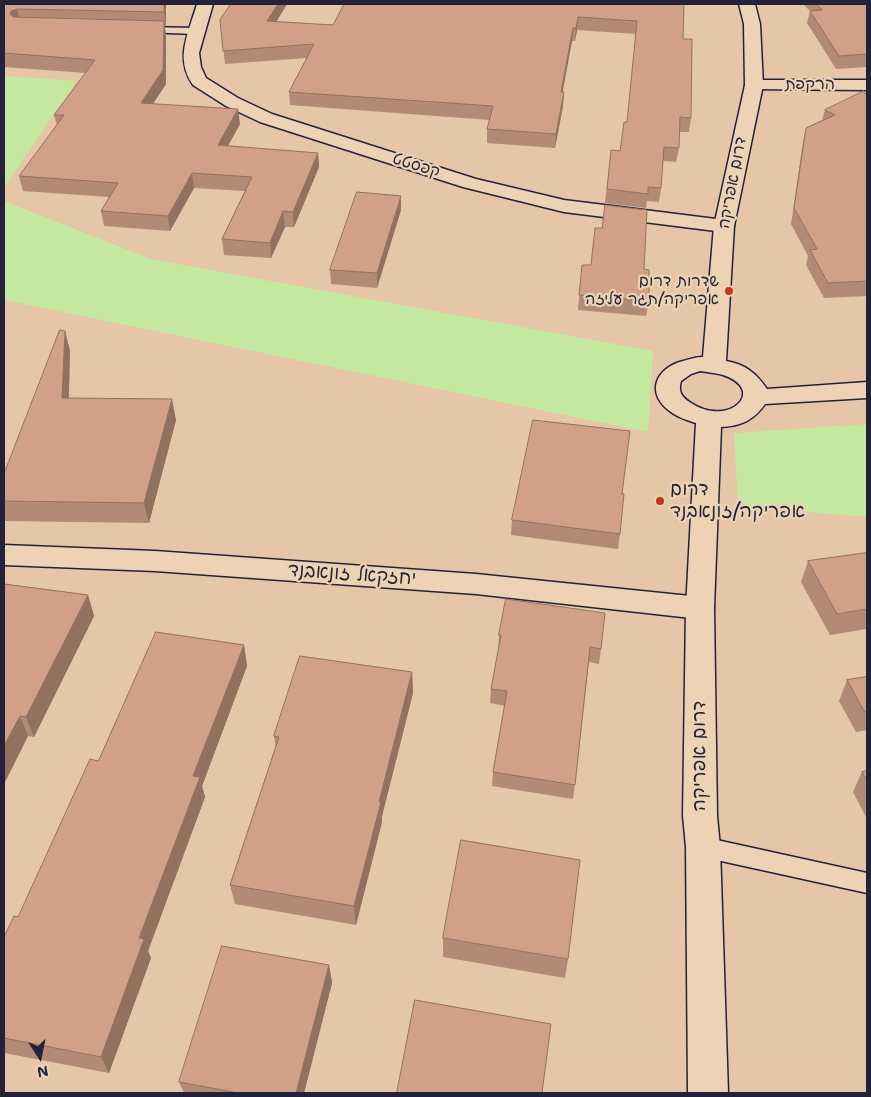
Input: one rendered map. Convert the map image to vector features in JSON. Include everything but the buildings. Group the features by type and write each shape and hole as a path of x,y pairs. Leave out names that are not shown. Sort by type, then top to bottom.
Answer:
{"street":[{"name":"קפסטט","path":"205,4 191,53 192,67 199,81 232,102 266,118 470,183 564,206 724,226"},
{"name":"דרום אפריקה","path":"714,364 724,226 754,85 752,24 748,4"},
{"name":"הרקפת","path":"754,85 867,85"},
{"path":"714,364 736,370 745,376 752,382 756,397 754,405 747,412 724,419 709,418 696,416 683,410 668,394 667,385 670,377 678,370 688,366 714,364"},
{"path":"756,397 867,390"},
{"name":"דרום אפריקה","path":"708,1093 703,848 700,816 700,608 709,418"},
{"name":"יחזקאל זונאבנד","path":"4,555 155,560 467,583 700,608"}],"lane":[{"path":"128,30 197,32"},
{"path":"703,848 867,884"}],"green space":[{"path":"4,76 77,81 4,187"},
{"path":"4,201 151,259 653,351 648,432 4,300"},
{"path":"867,424 867,517 738,506 734,433"}],"place":[{"name":"שדרות דרום אפריקה/תגר עליזה","path":"729,291"},
{"name":"דרום אפריקה/זונאבנד","path":"660,501"}]}
